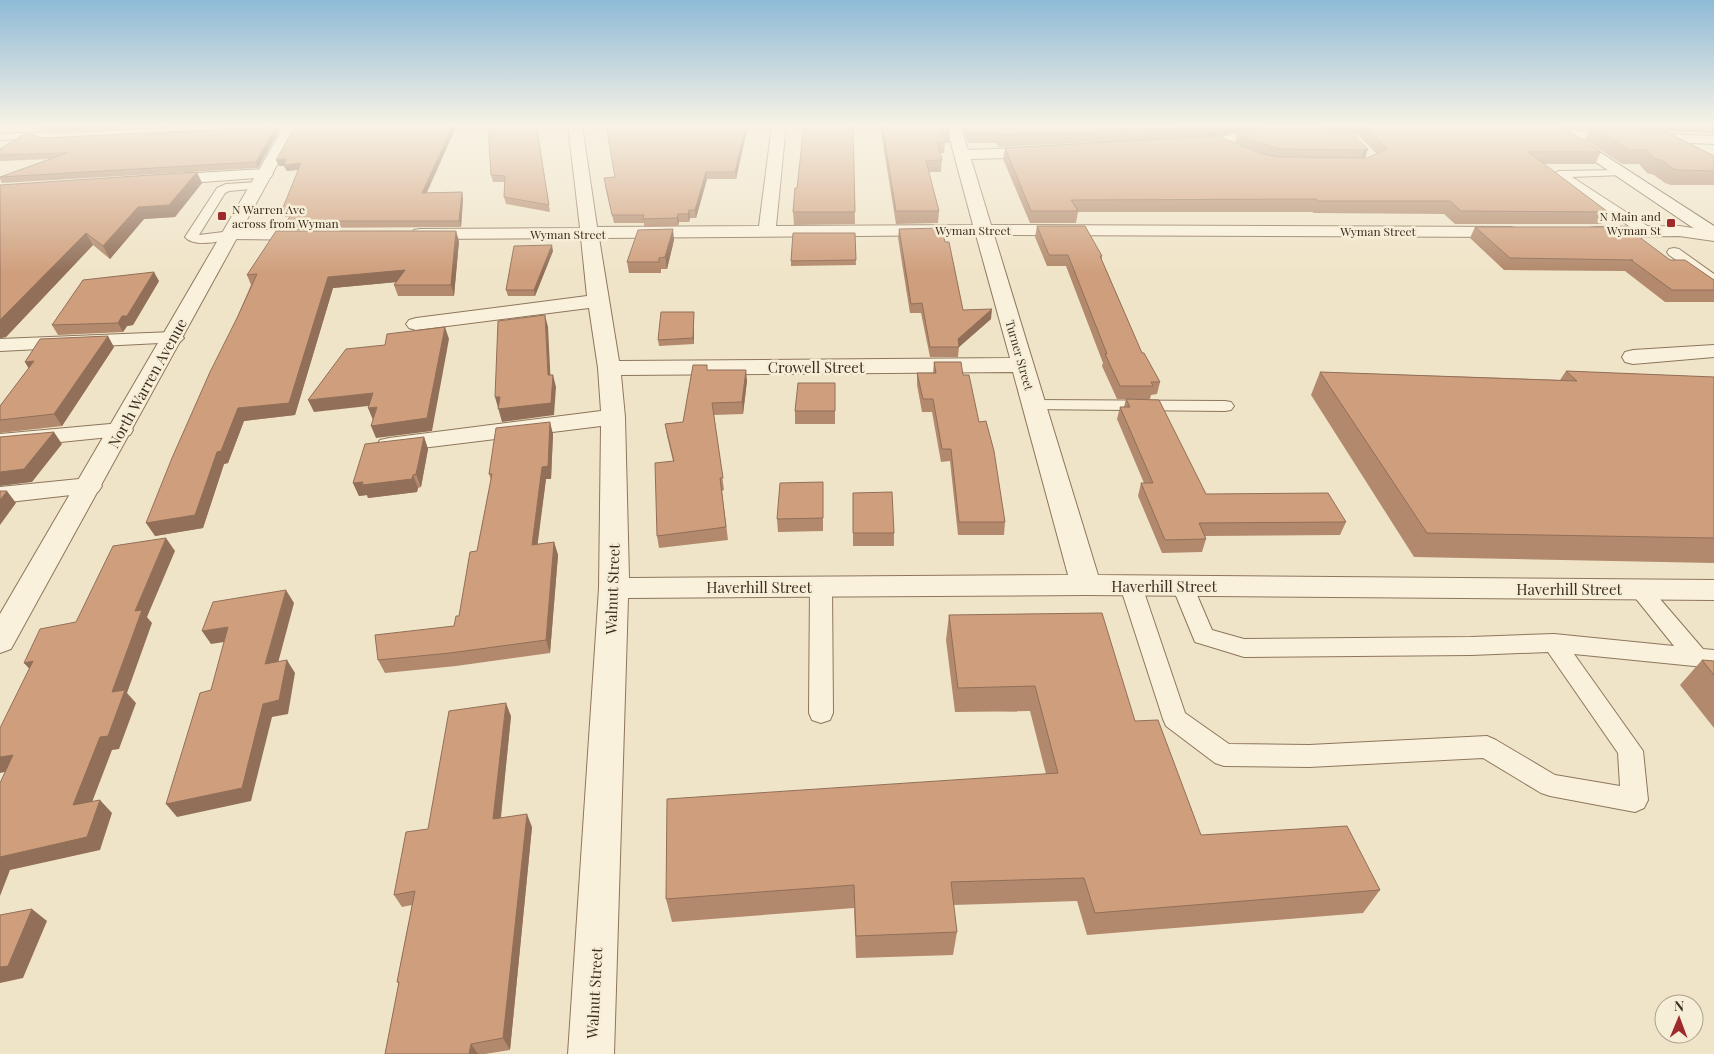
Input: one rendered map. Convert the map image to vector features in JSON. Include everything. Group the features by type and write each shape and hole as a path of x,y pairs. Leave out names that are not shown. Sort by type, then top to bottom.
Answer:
{"street":[{"name":"North Warren Avenue","path":"0,640 121,430 264,174"},
{"name":"Walnut Street","path":"581,174 598,301 610,368 613,417 614,588 591,1054"},
{"path":"767,232 773,174"},
{"name":"Turner Street","path":"967,174 1086,585"},
{"path":"1620,174 1714,235"},
{"path":"147,181 261,180"},
{"name":"Wyman Street","path":"400,234 983,230 1528,232"},
{"path":"1578,232 1679,231 1714,235"},
{"path":"231,235 331,235"},
{"path":"416,324 598,301"},
{"path":"0,345 172,338"},
{"path":"1633,357 1714,351"},
{"name":"Crowell Street","path":"610,368 1022,365"},
{"path":"368,448 613,417"},
{"path":"0,441 121,430"},
{"path":"0,495 89,486"},
{"name":"Haverhill Street","path":"614,588 1086,585 1714,590"}],"lane":[{"path":"1558,174 1647,232"},
{"path":"231,235 196,239 191,237 221,191 226,188 261,180"},
{"path":"1674,252 1714,280"},
{"path":"1034,405 1225,406"},
{"path":"821,586 821,713"},
{"path":"1131,586 1174,719 1224,755 1309,756 1487,747 1550,785 1635,800 1630,751 1554,644"},
{"path":"1183,586 1203,636 1244,648 1554,644 1705,657"},
{"path":"1640,590 1705,657"}],"building":[{"path":"8,174 48,174 0,177"},
{"path":"164,174 195,174 169,205 138,207 103,246 86,233 0,320 0,185"},
{"path":"296,174 431,174 422,193 462,192 459,221 287,221 295,209 282,210"},
{"path":"544,174 549,205 504,197 505,176 491,175"},
{"path":"615,174 705,174 695,210 689,210 688,214 678,214 677,218 643,219 644,215 612,215 604,178 615,177"},
{"path":"799,174 854,174 855,212 793,212 795,188 797,188"},
{"path":"890,174 929,174 939,211 896,211"},
{"path":"1016,174 1558,174 1608,212 1461,211 1450,201 1318,201 1316,199 1071,200 1078,211 1031,211"},
{"path":"1037,226 1085,226 1102,256 1100,256 1142,353 1144,353 1160,382 1151,382 1153,386 1120,386 1105,354 1107,354 1068,255 1049,255"},
{"path":"1475,227 1626,227 1670,260 1685,260 1714,280 1714,290 1672,290 1631,260 1633,260 1510,258"},
{"path":"942,228 945,242 949,242 963,310 992,309 958,339 959,347 930,347 922,303 911,304 899,229"},
{"path":"673,229 665,257 659,258 659,262 627,262 638,230"},
{"path":"276,231 456,231 451,285 394,285 405,270 328,277 289,403 238,408 221,451 217,452 195,515 146,523 210,372 257,274 247,275"},
{"path":"793,233 855,233 856,260 791,261"},
{"path":"552,245 534,290 506,290 514,246"},
{"path":"154,272 127,316 122,316 118,323 52,325 83,280"},
{"path":"661,312 694,312 693,338 658,340"},
{"path":"545,315 548,375 553,375 551,403 498,409 500,397 495,397 498,321"},
{"path":"445,327 427,418 371,426 377,407 368,408 373,393 308,400 346,349 385,345 387,334"},
{"path":"108,336 54,414 0,420 0,406 34,361 25,362 40,339"},
{"path":"934,362 961,362 963,375 969,375 979,422 986,421 994,451 1005,522 959,522 951,449 942,449 933,399 923,399 917,373 936,373"},
{"path":"693,365 707,365 707,370 746,370 742,402 712,403 723,478 720,478 726,527 657,536 655,463 674,461 665,424 683,422"},
{"path":"1566,371 1714,377 1714,538 1427,533 1320,372 1577,381"},
{"path":"798,383 835,383 835,411 795,411"},
{"path":"1126,399 1159,400 1206,494 1328,493 1346,522 1199,523 1206,539 1165,540 1141,483 1153,483 1120,407 1130,407"},
{"path":"550,422 548,466 542,467 532,545 554,542 546,640 450,653 378,660 375,635 454,626 456,616 459,616 470,552 477,551 492,474 489,474 496,428"},
{"path":"54,432 24,469 0,472 0,437"},
{"path":"424,437 416,474 413,475 412,479 362,485 363,482 353,483 365,444"},
{"path":"823,482 823,518 777,519 780,483"},
{"path":"0,491 7,491 0,500"},
{"path":"892,492 894,533 853,533 853,493"},
{"path":"166,538 135,611 142,610 112,692 125,690 108,736 100,737 73,805 100,800 87,837 0,857 0,783 13,755 0,757 0,728 33,661 24,663 40,629 76,622 113,546"},
{"path":"286,590 265,664 287,660 279,700 263,704 242,788 166,804 200,693 211,690 228,627 202,631 213,602"},
{"path":"1102,613 1135,721 1158,720 1201,835 1347,826 1380,890 1095,913 1084,878 951,882 957,932 856,936 854,885 666,899 667,799 1058,773 1035,686 958,688 949,615"},
{"path":"1702,660 1714,661 1714,675"},
{"path":"506,703 493,819 527,814 503,1038 471,1044 469,1054 385,1054 415,891 394,895 406,832 428,829 449,711"},
{"path":"32,909 8,966 0,967 0,915"}],"place":[{"name":"N Warren Ave across from Wyman","path":"222,216"},
{"name":"N Main and Wyman St","path":"1671,223"}]}
